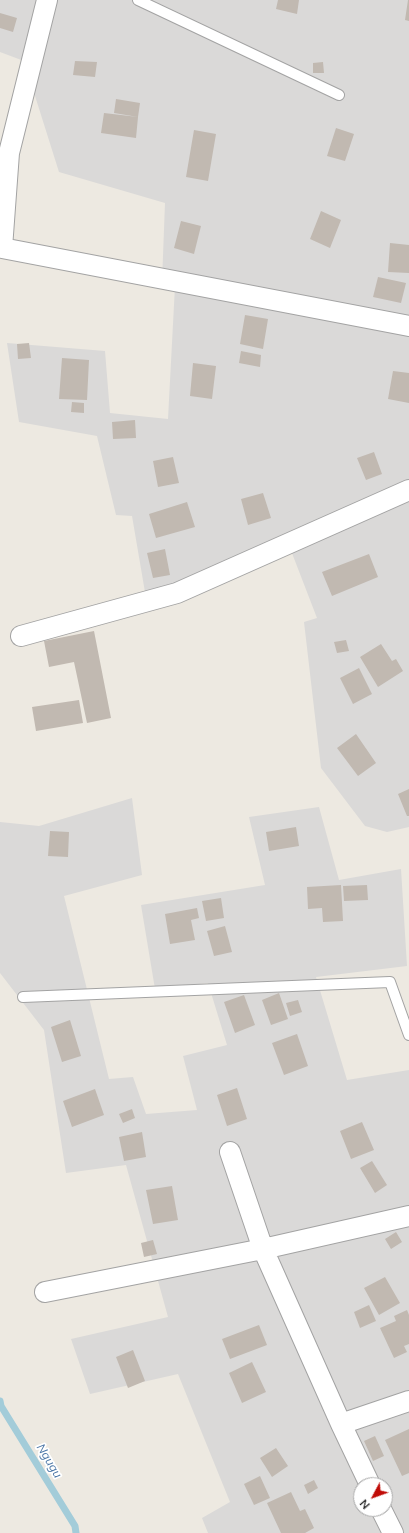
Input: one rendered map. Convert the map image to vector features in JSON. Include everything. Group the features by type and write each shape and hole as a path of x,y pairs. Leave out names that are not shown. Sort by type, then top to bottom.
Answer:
{"street":[{"path":"47,0 9,153 2,248 409,326"},
{"path":"21,636 177,593 409,490"},
{"path":"230,1152 263,1249 366,1477"},
{"path":"45,1292 263,1249 409,1216"},
{"path":"341,1424 409,1401"},
{"path":"385,1517 393,1533"}],"lane":[{"path":"138,0 339,95"},
{"path":"23,997 390,982 409,1035"}],"shaded area":[{"path":"0,0 409,0 409,827 387,832 365,826 321,768 304,622 317,618 290,548 146,598 132,516 116,515 97,436 19,422 7,343 105,351 110,413 168,419 175,286 162,282 165,203 59,172 24,61 0,52"},
{"path":"132,798 142,875 64,896 109,1079 133,1077 146,1114 197,1110 183,1056 227,1045 208,983 155,989 141,905 265,885 249,817 319,807 339,880 401,869 407,966 316,977 347,1080 409,1070 409,1533 208,1533 202,1518 230,1502 178,1374 90,1394 71,1339 168,1317 126,1165 66,1173 44,1030 0,973 0,822 39,826"}],"building":[{"path":"278,0 299,0 297,14 276,9"},
{"path":"409,0 409,21 405,20"},
{"path":"0,13 17,18 13,32 0,28"},
{"path":"75,61 97,62 95,77 73,75"},
{"path":"323,62 324,73 313,73 313,63"},
{"path":"116,99 140,103 138,117 114,113"},
{"path":"104,113 138,117 136,138 101,133"},
{"path":"336,128 354,134 345,161 327,156"},
{"path":"194,130 216,134 208,181 186,177"},
{"path":"321,211 341,220 330,248 310,239"},
{"path":"181,221 201,226 194,254 174,248"},
{"path":"390,243 409,245 409,273 388,272"},
{"path":"378,277 406,283 401,303 373,297"},
{"path":"245,315 268,319 263,349 240,344"},
{"path":"29,343 31,358 18,359 17,344"},
{"path":"241,351 261,355 260,367 239,363"},
{"path":"62,358 89,360 87,400 59,399"},
{"path":"193,363 216,366 212,399 190,396"},
{"path":"393,371 409,373 409,403 388,399"},
{"path":"72,402 84,403 84,413 71,412"},
{"path":"135,420 136,438 113,439 112,422"},
{"path":"374,452 382,474 366,480 357,458"},
{"path":"173,457 179,483 158,487 153,461"},
{"path":"263,493 271,518 248,525 241,499"},
{"path":"187,502 195,527 156,538 149,514"},
{"path":"165,549 170,575 153,578 147,553"},
{"path":"369,554 378,577 332,596 322,572"},
{"path":"94,631 111,718 87,723 74,662 49,667 44,641"},
{"path":"346,640 349,651 337,653 334,642"},
{"path":"381,644 392,661 396,659 403,671 378,687 360,657"},
{"path":"359,668 372,694 353,704 340,678"},
{"path":"79,700 83,723 36,731 32,707"},
{"path":"356,734 376,763 358,776 337,748"},
{"path":"409,789 409,816 407,816 398,794"},
{"path":"296,827 299,846 269,851 266,832"},
{"path":"50,831 69,832 68,857 48,856"},
{"path":"341,885 343,921 323,922 322,908 308,909 307,887"},
{"path":"367,885 368,900 344,901 343,886"},
{"path":"221,898 224,918 206,921 202,901"},
{"path":"197,908 199,918 191,920 195,940 170,944 165,914"},
{"path":"225,926 232,952 214,956 207,931"},
{"path":"279,993 288,1019 271,1025 262,1000"},
{"path":"244,995 255,1025 235,1033 224,1002"},
{"path":"298,1000 302,1012 290,1016 286,1003"},
{"path":"70,1020 81,1056 62,1062 51,1027"},
{"path":"297,1034 308,1066 284,1075 272,1043"},
{"path":"237,1088 247,1119 227,1126 217,1095"},
{"path":"95,1089 104,1115 72,1127 63,1101"},
{"path":"132,1109 135,1118 123,1123 119,1114"},
{"path":"362,1122 374,1150 351,1159 340,1131"},
{"path":"142,1132 146,1157 124,1161 119,1137"},
{"path":"372,1161 387,1185 375,1193 360,1168"},
{"path":"172,1186 178,1220 153,1224 146,1190"},
{"path":"396,1232 402,1242 391,1249 385,1239"},
{"path":"153,1240 157,1254 144,1257 141,1243"},
{"path":"385,1277 400,1303 379,1315 364,1288"},
{"path":"369,1305 376,1321 360,1328 354,1312"},
{"path":"407,1310 409,1315 409,1344 404,1346 407,1352 394,1358 380,1328 396,1321 394,1316"},
{"path":"259,1325 267,1345 230,1359 222,1339"},
{"path":"133,1350 145,1381 128,1388 116,1357"},
{"path":"252,1362 266,1392 242,1403 229,1373"},
{"path":"409,1429 409,1473 402,1476 385,1440"},
{"path":"375,1436 384,1456 373,1461 364,1441"},
{"path":"276,1448 288,1466 272,1477 260,1458"},
{"path":"260,1476 270,1498 254,1505 244,1484"},
{"path":"314,1480 318,1488 308,1494 304,1485"},
{"path":"291,1492 300,1511 305,1509 314,1528 305,1533 281,1533 267,1503"}],"waterway":[{"name":"Ngugu","path":"0,1401 1,1406 75,1526 76,1533"}]}
